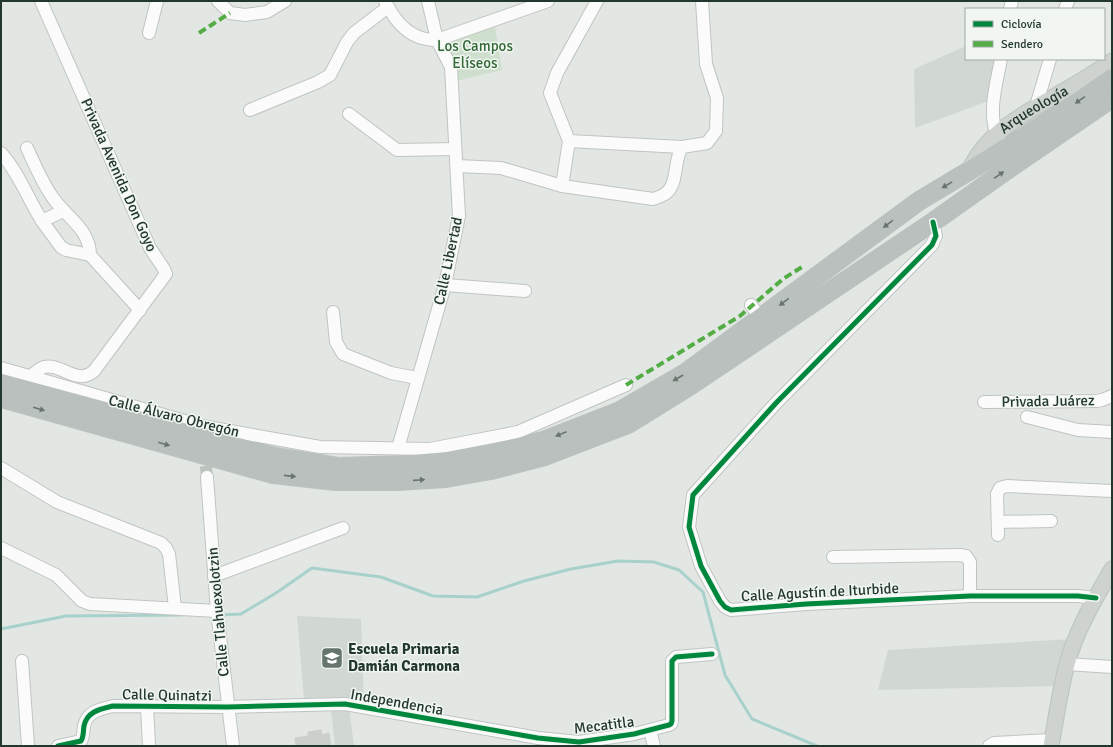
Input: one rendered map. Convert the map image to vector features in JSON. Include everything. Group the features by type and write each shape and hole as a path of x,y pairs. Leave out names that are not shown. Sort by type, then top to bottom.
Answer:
{"highway":[{"path":"16,383 275,457 338,467 402,465 448,461 543,441 620,411 684,374 756,312 919,201 969,172 1000,142 1066,110 1112,78"},
{"path":"1,398 273,474 335,481 398,481 446,478 491,470 545,456 628,424 737,356 1112,98"}],"main road":[{"name":"Arqueología","path":"1000,142 1011,122 1112,61"},
{"path":"1051,743 1067,664 1077,636 1112,569"}],"street":[{"name":"Privada Avenida Don Goyo","path":"16,383 44,367 50,367 82,377 89,376 166,274 150,248 42,1"},
{"path":"149,33 157,1"},
{"path":"218,1 230,13 245,15 267,12 286,1"},
{"name":"Calle Libertad","path":"398,448 445,285 459,216 451,67 437,40 428,1"},
{"path":"250,110 318,82 330,75 347,42 354,33 386,4 404,29 416,37 428,40 437,40 548,1"},
{"path":"562,186 569,142 550,93 557,73 597,1"},
{"path":"569,142 682,147 707,143 716,131 717,98 706,64 702,1"},
{"path":"1000,142 992,118 1001,60"},
{"path":"1036,106 1050,60"},
{"path":"349,114 397,150 455,149"},
{"path":"457,166 501,168 562,186 653,199 666,193 673,182 678,154 682,147"},
{"path":"27,148 51,195 63,212 79,226 86,237 90,249 90,256"},
{"path":"1,153 20,179 32,205 42,221 61,247 66,250 90,256 140,310"},
{"path":"42,221 63,212"},
{"name":"Calle Agustín de Iturbide","path":"932,222 936,236 932,245 776,403 693,495 689,527 701,566 720,601 725,607 732,610 806,604 970,596 1078,596 1096,598"},
{"path":"445,285 525,291"},
{"path":"333,312 336,342 343,354 391,373 417,378"},
{"name":"Calle Álvaro Obregón","path":"1,368 16,383 202,428 320,447 430,449 518,432 626,385"},
{"name":"Privada Juárez","path":"984,402 1097,401 1112,396"},
{"path":"1027,417 1078,430 1112,432"},
{"path":"1,468 58,502 161,543 169,554 175,608"},
{"name":"Calle Tlahuexolotzin","path":"207,477 216,611 233,746"},
{"path":"998,535 997,494 1000,488 1007,486 1112,491"},
{"path":"998,522 1051,521"},
{"path":"214,576 343,528"},
{"path":"1,548 56,575 82,601 90,604 216,611"},
{"path":"833,557 966,556 970,562 970,596"},
{"name":"Mecatitla","path":"539,742 579,742 650,730 671,724 672,661 674,659 712,654"},
{"path":"22,661 28,746"},
{"path":"1067,664 1112,667"},
{"name":"Independencia","path":"227,707 345,704 539,742"},
{"name":"Calle Quinatzi","path":"64,746 81,741 83,738 84,724 88,716 96,710 113,706 227,707"},
{"path":"147,706 149,746"},
{"path":"650,730 654,746"},
{"path":"989,746 994,743 1051,743"}],"shaded area":[{"path":"965,46 965,60 997,60 989,101 915,128 914,69"},
{"name":"Escuela Primaria Damián Carmona","path":"297,616 361,619 364,703 341,698 304,699"},
{"path":"1072,639 1059,686 878,690 888,650"},
{"path":"349,707 354,746 335,746 331,710"}],"green space":[{"name":"Los Campos Elíseos","path":"495,27 502,70 452,82 450,41"}],"building":[{"path":"321,730 322,735 329,733 331,746 296,746 295,738 308,736 308,732"}],"waterway":[{"path":"219,615 241,614 276,593 312,568 381,577 433,596 477,597 524,581 571,569 618,561 654,562 679,570 703,592 725,675 752,719 817,746"},
{"path":"1,629 66,616 182,615"}],"tunnel":[{"path":"204,448 207,477"}],"marked path":[{"path":"199,33 230,13"},
{"path":"626,385 740,316 783,279 802,267"}],"cycle path":[{"path":"933,222 936,236 932,245 776,403 693,495 689,527 701,566 720,601 725,607 731,610 806,604 970,596 1078,596 1096,598"},
{"path":"58,746 81,741 84,726 88,717 104,708 113,706 227,707 345,704 538,738 579,742 634,734 671,724 672,661 676,657 712,654"}],"place":[{"name":"Escuela Primaria Damián Carmona","path":"332,658"}]}
